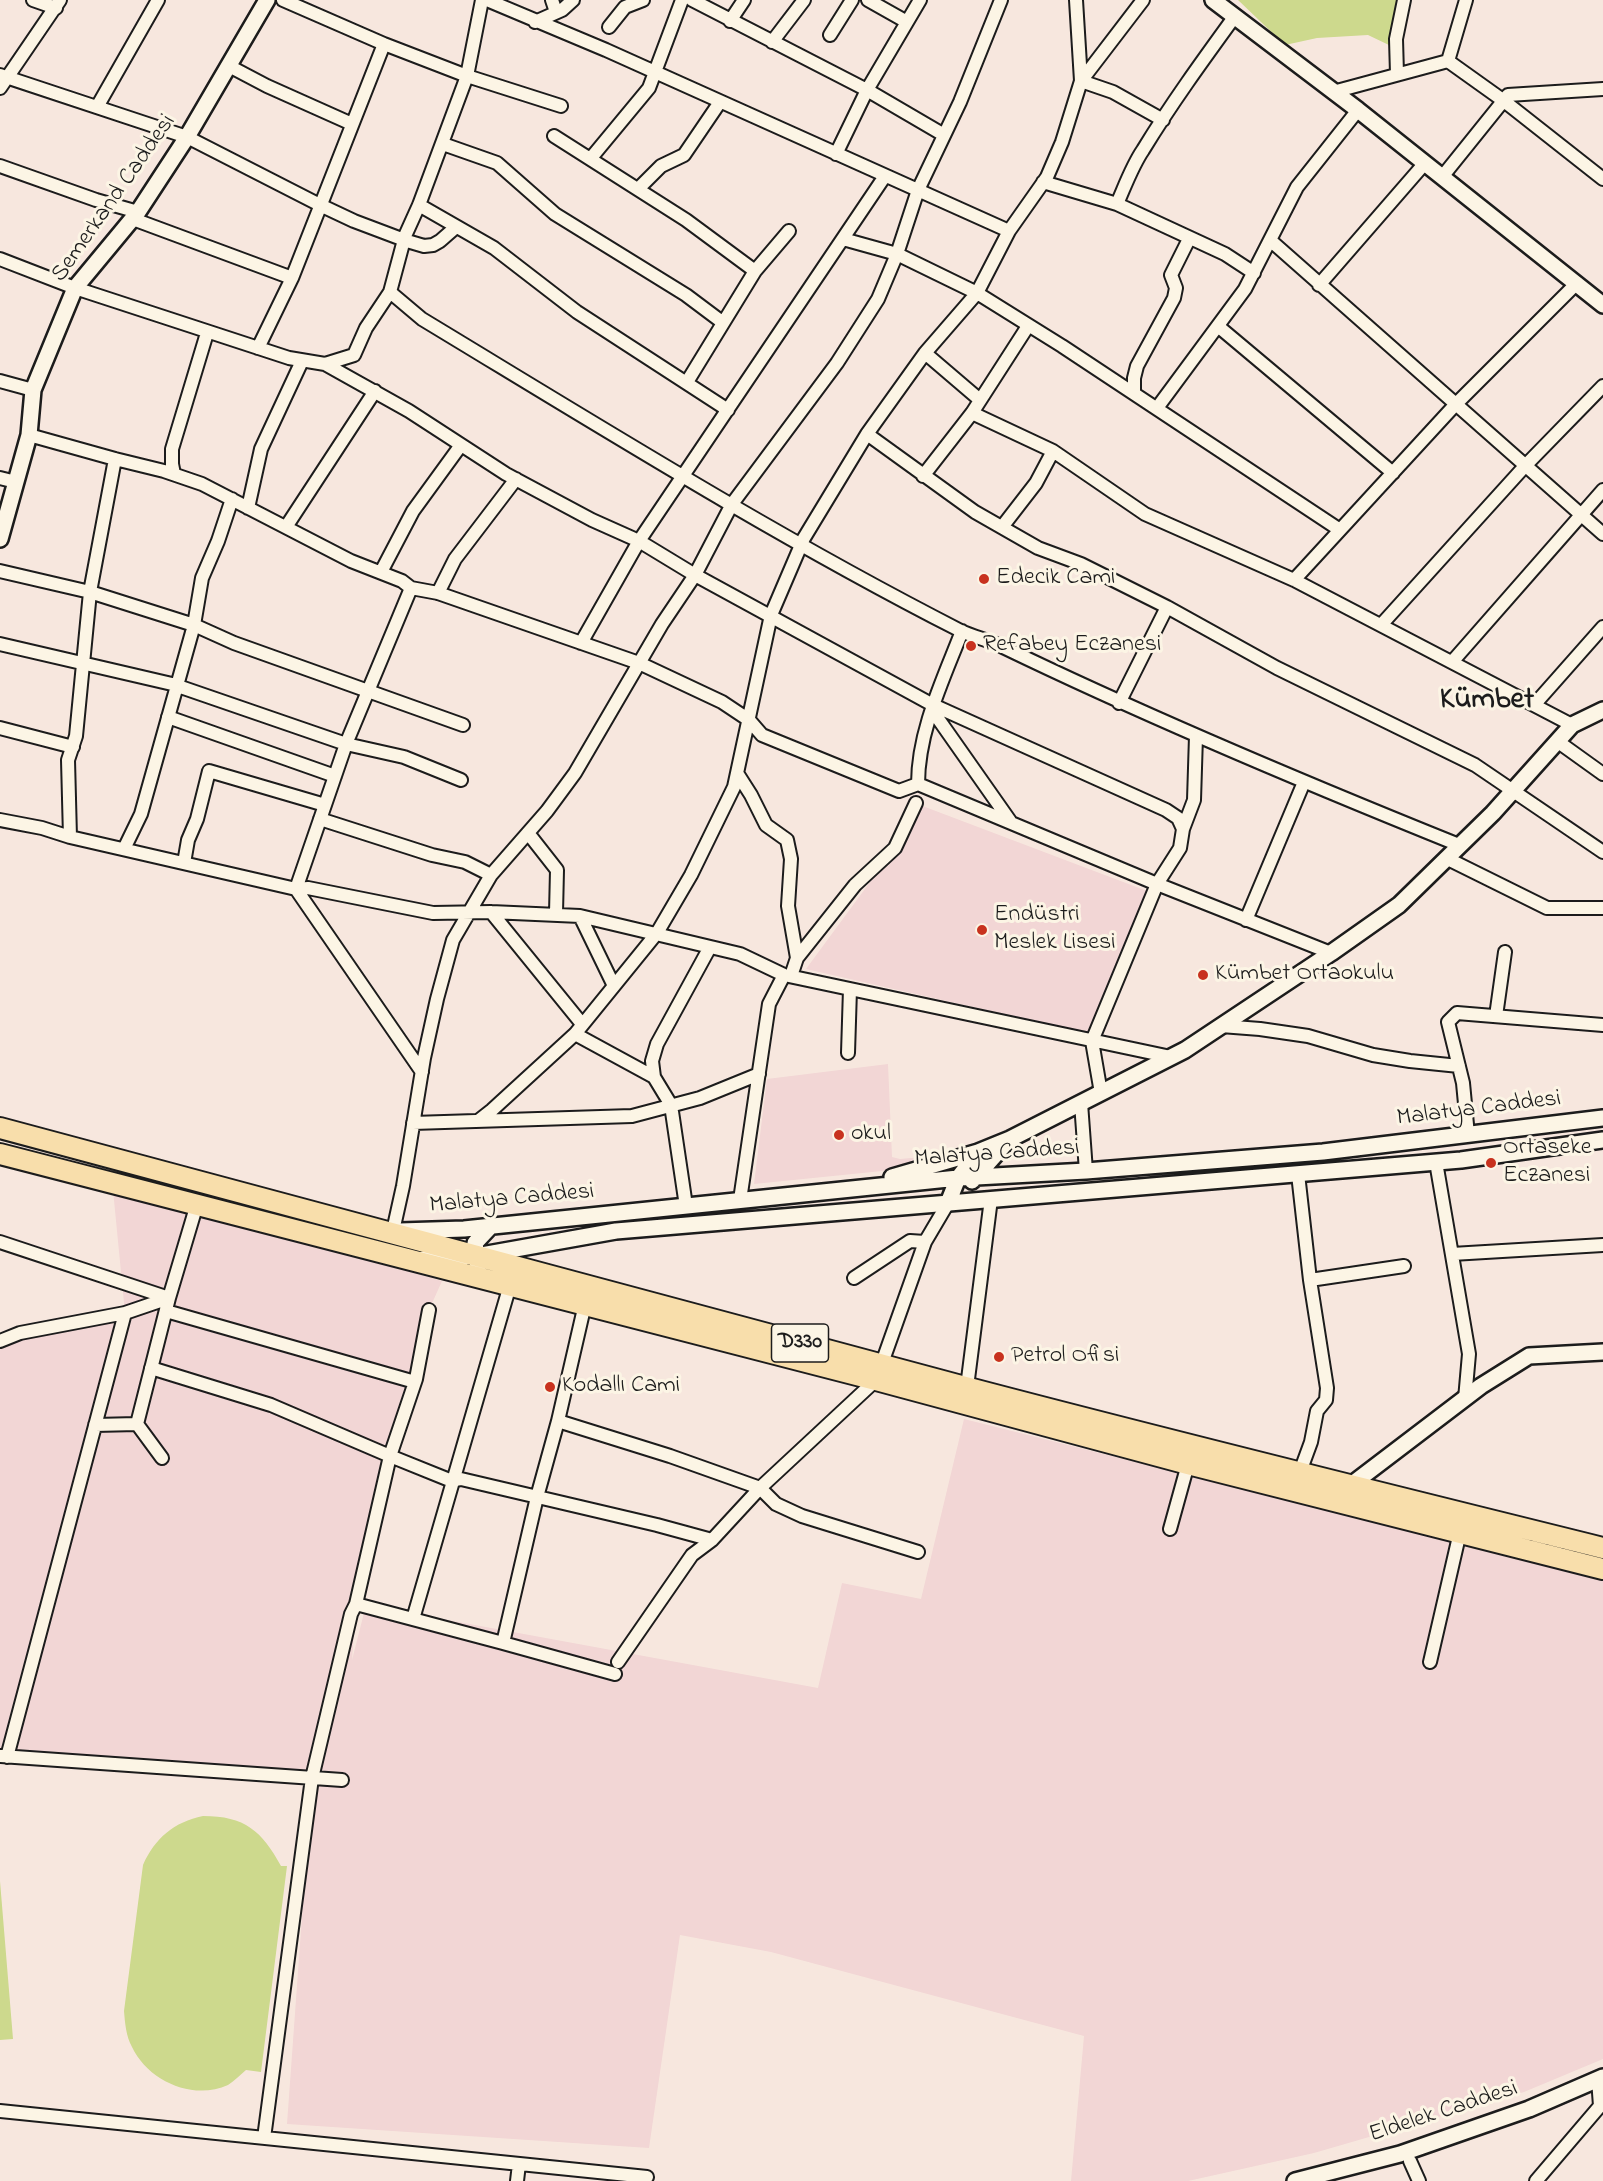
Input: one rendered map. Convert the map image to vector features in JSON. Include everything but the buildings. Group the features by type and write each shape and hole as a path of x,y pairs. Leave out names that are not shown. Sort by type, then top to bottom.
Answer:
{"main road":[{"name":"D330","path":"0,1128 393,1231 1188,1464 1603,1569"},
{"name":"D330","path":"0,1154 585,1304 879,1372 967,1388 1603,1548"}],"street":[{"path":"33,0 58,4 2,80 97,107 187,137 320,205 404,240 424,246 440,241 456,227"},
{"path":"97,107 158,0"},
{"name":"Semerkand Caddesi","path":"0,539 29,435 33,390 75,288 136,216 187,137 267,0"},
{"path":"283,0 384,44 467,76 561,106"},
{"path":"325,364 354,355 366,328 390,292 404,240 420,205 467,76 482,0"},
{"path":"535,22 554,6 573,0"},
{"path":"609,27 625,7 643,0"},
{"path":"591,158 649,88 682,0"},
{"path":"692,0 867,90 944,135"},
{"path":"730,21 744,0"},
{"path":"772,42 804,0"},
{"path":"830,35 852,0"},
{"path":"868,0 907,22"},
{"path":"836,154 867,90 920,0"},
{"path":"393,1231 437,999 453,940 491,875 528,833 575,773 662,624 695,575 732,504 837,363 878,299 897,254 918,190 960,102 1001,0"},
{"path":"1074,0 1082,81"},
{"path":"478,1120 579,1029 657,933 691,875 734,787 771,615 801,544 867,434 925,353 977,294 1009,231 1043,182 1062,142 1082,81 1143,0"},
{"path":"1213,0 1358,110 1603,305"},
{"path":"1397,74 1396,39 1404,0"},
{"path":"1448,61 1466,0"},
{"path":"495,2 535,22 606,50 1009,231"},
{"path":"1117,204 1142,151 1173,102 1235,16"},
{"path":"258,348 292,278 384,44"},
{"path":"1334,92 1448,61 1504,101 1603,180"},
{"path":"229,66 267,86 352,124"},
{"path":"1082,81 1113,92 1163,120"},
{"path":"1442,177 1508,95 1603,89"},
{"path":"638,189 661,166 684,155 720,102"},
{"path":"1157,408 1219,327 1254,273 1297,187 1358,110"},
{"path":"554,136 686,220 755,271"},
{"path":"443,144 497,163 555,214 686,295 722,322"},
{"path":"1319,285 1425,163"},
{"path":"0,166 96,200 292,278"},
{"path":"581,643 639,541 885,176"},
{"path":"1043,182 1117,204 1225,254 1254,273"},
{"path":"420,205 494,248 577,312 728,410"},
{"path":"687,382 755,271 789,231"},
{"path":"843,239 897,254 977,294 1062,345 1340,530"},
{"path":"1134,393 1137,366 1174,298 1176,288 1171,275 1189,239"},
{"path":"1270,240 1603,534"},
{"path":"0,259 75,288 207,333 302,361 325,364 375,391 516,479 592,520 639,541 695,575 771,615 932,707 1166,810 1178,818 1183,829"},
{"path":"1294,580 1455,405 1577,283"},
{"path":"390,292 422,319 683,476 801,544 962,631 998,645 1119,703 1459,845"},
{"path":"923,477 972,413 1028,326"},
{"path":"1219,327 1393,473"},
{"path":"174,474 172,449 207,333"},
{"path":"925,353 980,400"},
{"path":"248,508 261,449 302,361"},
{"path":"0,381 33,390"},
{"path":"1380,625 1525,466 1603,386"},
{"path":"285,527 375,391"},
{"path":"972,413 1053,451 1145,514 1294,580 1572,724"},
{"path":"867,434 923,477 975,512 1038,548 1081,564 1167,607 1278,668 1475,765 1603,852"},
{"path":"29,435 174,474 202,484 351,561 402,581 411,588 438,593 639,663 722,702 749,720 762,735 899,791 918,784 1157,884 1331,953"},
{"path":"381,572 413,511 461,445"},
{"path":"1002,527 1036,483 1053,451"},
{"path":"70,837 68,760 73,747 90,592 115,459"},
{"path":"0,478 16,482"},
{"path":"438,593 455,559 516,479"},
{"path":"1452,662 1603,490"},
{"path":"124,849 141,814 194,625 202,578 218,541 232,499"},
{"path":"0,572 90,592 194,625 234,643 463,725"},
{"path":"296,889 346,744 411,588"},
{"path":"1119,703 1167,607"},
{"path":"1533,705 1603,627"},
{"path":"918,784 918,762 932,707 962,631"},
{"path":"0,644 176,685 346,744 404,757 461,780"},
{"path":"932,707 1010,822"},
{"path":"841,1190 925,1169 1010,1139 1171,1057 1221,1026 1399,905 1493,813 1572,724 1603,710"},
{"path":"168,717 334,776"},
{"path":"0,728 73,747"},
{"path":"1101,1092 1092,1041 1157,884 1180,848 1183,829 1194,800 1196,736"},
{"path":"1557,741 1603,774"},
{"path":"184,863 188,840 197,819 209,771 325,805"},
{"path":"737,773 766,825 788,840 791,859 788,906 797,958"},
{"path":"1246,920 1304,782"},
{"path":"740,1200 769,1004 797,958 855,885 895,848 916,803"},
{"path":"320,819 432,855 465,862 491,875"},
{"path":"0,820 296,889 308,888 433,913 470,911 556,913 580,916 740,954 787,976 1171,1057"},
{"path":"528,833 557,870 556,913"},
{"path":"1446,858 1548,908 1603,908"},
{"path":"296,889 422,1072"},
{"path":"492,912 579,1029 654,1077"},
{"path":"580,916 614,986"},
{"path":"686,1206 671,1105 654,1077 652,1061 657,1044 710,947"},
{"path":"1496,1016 1505,952"},
{"path":"848,1053 850,989"},
{"path":"1468,1135 1459,1066 1448,1022 1457,1013 1603,1025"},
{"path":"1221,1026 1308,1036 1373,1055 1459,1066"},
{"path":"413,1123 632,1116 700,1098 759,1074"},
{"path":"1081,1103 1086,1171"},
{"name":"Malatya Caddesi","path":"393,1231 491,1226 958,1178 1086,1171 1323,1152 1603,1118"},
{"path":"948,1203 977,1177 1010,1139"},
{"path":"411,1259 476,1256 616,1231 1436,1162 1603,1140"},
{"path":"356,1604 503,1643 616,1668 692,1555 712,1540 760,1488 879,1372 925,1242 948,1203 958,1178 978,1152"},
{"path":"1436,1162 1469,1354 1465,1399"},
{"path":"1298,1174 1310,1280 1327,1388 1326,1400 1317,1411 1311,1442 1300,1472"},
{"path":"967,1388 991,1199"},
{"path":"137,1424 165,1311 197,1204"},
{"path":"479,1277 474,1243 491,1226"},
{"path":"854,1278 910,1241 925,1242"},
{"path":"0,1242 169,1298"},
{"path":"1452,1254 1603,1245"},
{"path":"1310,1280 1404,1266"},
{"path":"414,1619 510,1285"},
{"path":"0,1341 20,1333 125,1313 169,1298"},
{"path":"503,1643 585,1304"},
{"path":"264,2138 312,1778 390,1456 415,1382 429,1310"},
{"path":"165,1311 415,1382"},
{"path":"125,1313 4,1756 342,1780"},
{"path":"1351,1485 1465,1399 1529,1356 1603,1352"},
{"path":"151,1368 271,1405 452,1481 461,1479 712,1540"},
{"path":"558,1420 760,1488 776,1504 802,1516 918,1552"},
{"path":"95,1425 137,1424"},
{"path":"137,1424 162,1458"},
{"path":"1170,1529 1188,1464"},
{"path":"1430,1662 1460,1532"},
{"path":"1536,2181 1601,2108 1601,2078"},
{"name":"Eldelek Caddesi","path":"1305,2180 1400,2154 1529,2109 1601,2078"},
{"path":"0,2111 647,2177"},
{"path":"1410,2161 1419,2181"},
{"path":"517,2181 519,2164"}],"shaded area":[{"name":"Endüstri Meslek Lisesi","path":"912,802 1147,891 1087,1033 806,969 876,874"},
{"path":"888,1064 892,1157 900,1159 922,1157 892,1170 754,1184 767,1079"},
{"path":"113,1190 442,1281 429,1310 356,1604 352,1660 366,1605 818,1688 842,1583 921,1599 964,1419 1603,1579 1603,2059 1524,2092 1314,2153 1188,2181 1071,2181 1084,2036 771,1952 680,1935 649,2148 287,2124 312,1778 0,1756 0,1343 125,1313"}],"green space":[{"path":"1238,0 1404,0 1391,46 1368,35 1317,38 1285,45"},
{"path":"203,1816 230,1819 251,1828 267,1843 281,1866 287,1866 261,2072 246,2070 228,2085 200,2091 173,2085 149,2070 139,2059 130,2043 124,2011 143,1865 153,1847 174,1827"},
{"path":"0,1881 13,2039 0,2040"}],"place":[{"name":"Edecik Cami","path":"984,579"},
{"name":"Refabey Eczanesi","path":"971,646"},
{"name":"Endüstri Meslek Lisesi","path":"982,930"},
{"name":"Kümbet Ortaokulu","path":"1203,975"},
{"name":"okul","path":"839,1135"},
{"name":"Ortaseke Eczanesi","path":"1491,1163"},
{"name":"Petrol Ofisi","path":"999,1357"},
{"name":"Kodallı Cami","path":"550,1387"}],"district":[{"name":"Kümbet","path":"1487,702"}]}
